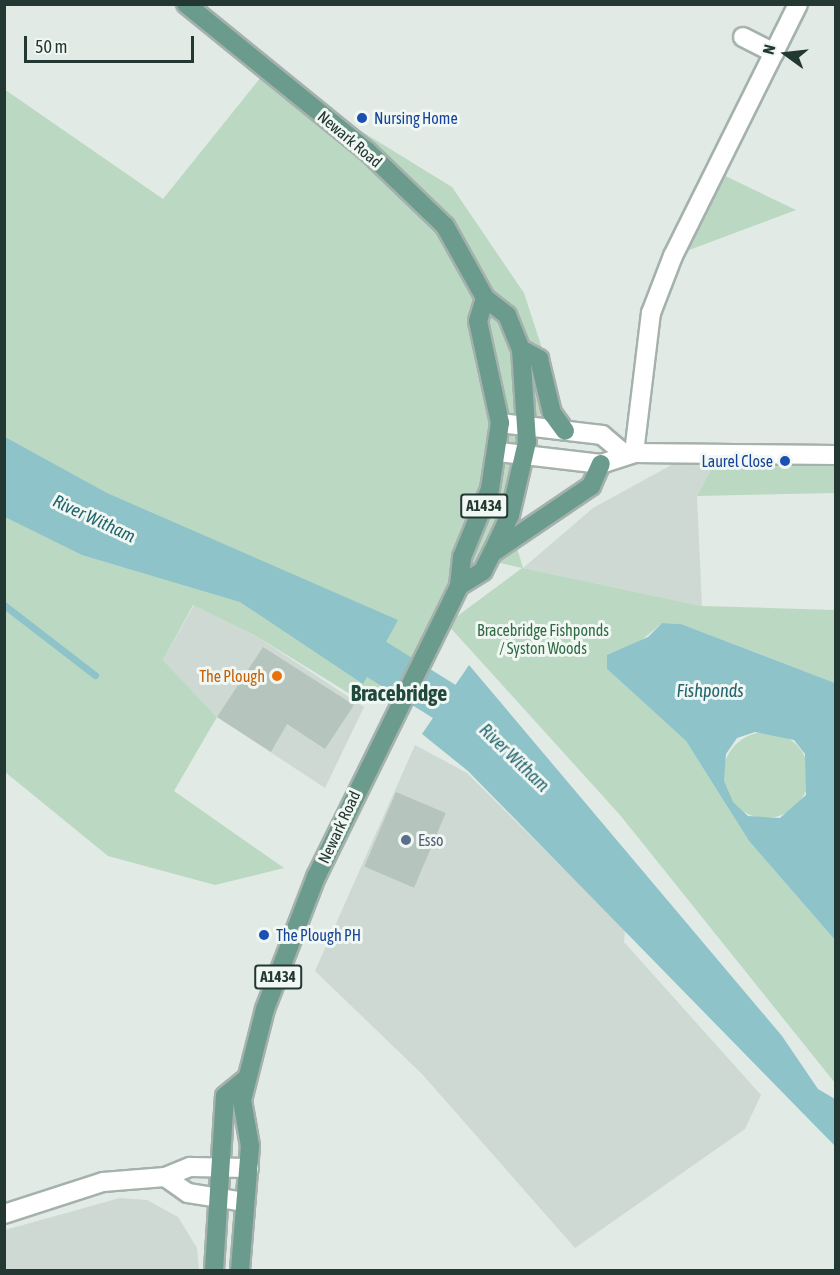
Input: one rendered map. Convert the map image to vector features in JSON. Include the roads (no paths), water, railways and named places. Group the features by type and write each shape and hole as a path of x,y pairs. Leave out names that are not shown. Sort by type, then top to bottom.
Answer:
{"main road":[{"name":"Newark Road","path":"186,4 368,151 446,226 485,298 502,307 521,349 527,427 524,456 510,514 492,553 483,571 459,586"},
{"name":"Newark Road","path":"240,1270 249,1168 242,1100 266,1009 316,877 386,729 459,586 462,557 499,452 500,423 478,321 485,298"},
{"path":"521,349 539,359 552,412 565,431"},
{"path":"492,553 591,486 601,464"},
{"path":"214,1270 218,1166 225,1096 246,1079"}],"street":[{"path":"630,453 651,313 673,256 798,4"},
{"path":"743,37 774,52"},
{"path":"500,423 602,435 630,453"},
{"path":"499,452 601,464 630,453 836,456"},
{"path":"4,1214 103,1182 165,1177 190,1167 249,1168"},
{"path":"165,1177 188,1192 245,1202"}],"water":[{"path":"5,437 107,493 398,620 363,684 240,602 82,555 5,517"},
{"name":"Fishponds","path":"662,623 681,624 835,683 835,940 749,841 686,741 607,669 607,655 648,637","holes":["755,732 794,740 805,754 806,795 780,818 748,816 733,802 724,781 726,754 737,738"]},
{"path":"469,665 782,1036 818,1089 835,1099 835,1146 468,771 422,734"}],"waterway":[{"path":"4,605 95,675"},
{"name":"River Witham","path":"331,631 490,730"}],"place":[{"name":"Nursing Home","path":"362,118"},
{"name":"Laurel Close","path":"785,461"},
{"name":"The Plough","path":"277,676"},
{"name":"Esso","path":"406,840"},
{"name":"The Plough PH","path":"264,935"}],"district":[{"name":"Bracebridge","path":"399,694"}],"park label":[{"name":"Bracebridge Fishponds / Syston Woods","path":"543,639"}]}
